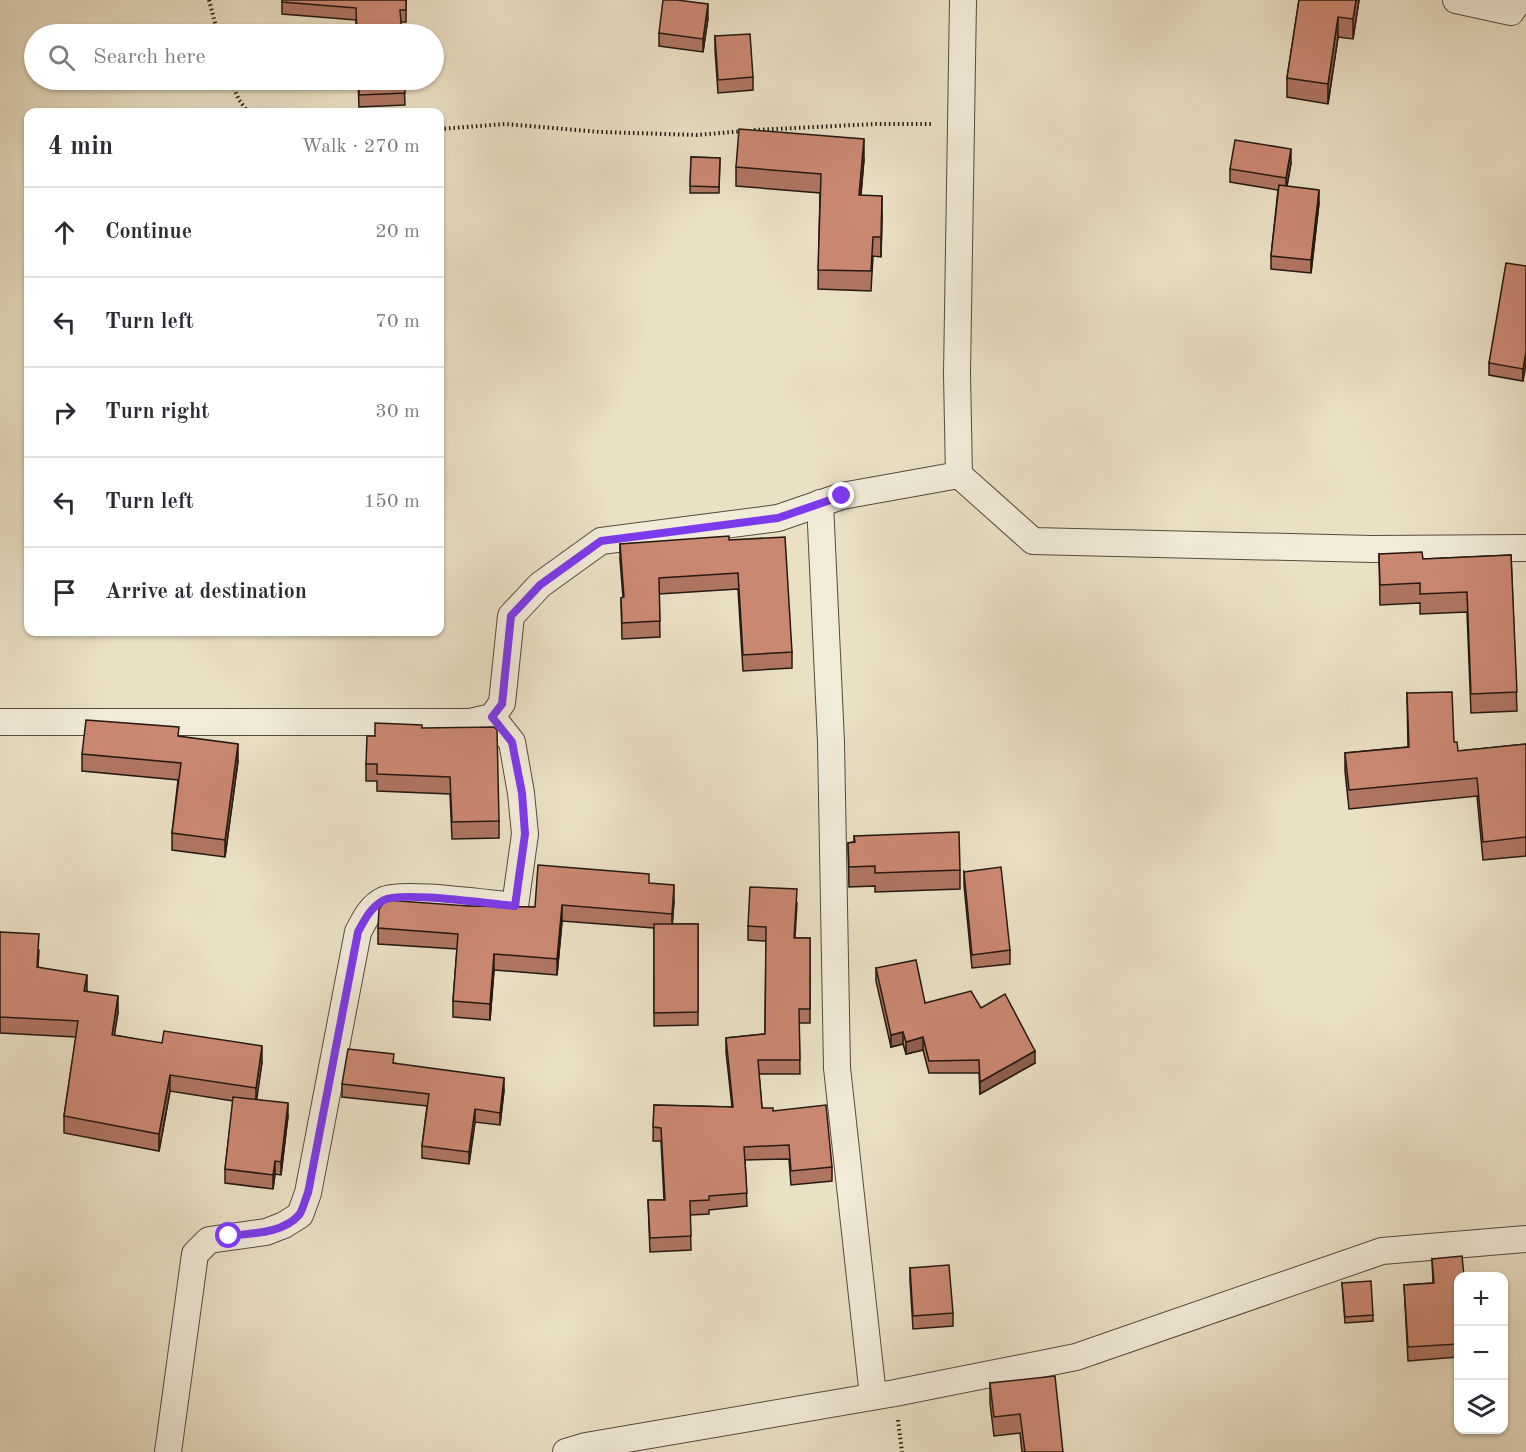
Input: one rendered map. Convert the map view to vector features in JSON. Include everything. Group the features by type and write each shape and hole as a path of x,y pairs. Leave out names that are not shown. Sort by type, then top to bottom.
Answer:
{"street":[{"path":"963,0 957,374 959,475 1033,541 1372,549 1526,548"},
{"path":"1456,0 1511,12 1519,0"},
{"path":"0,722 470,722 492,717 502,704 511,616 540,585 601,541 778,518 842,496 959,475"},
{"path":"820,503 831,742 837,1068 873,1396"},
{"path":"168,1452 195,1254 209,1240 266,1232 284,1226 300,1215 308,1193 358,932 369,911 386,899 412,898 515,906 525,834 522,793 512,742 492,717"},
{"path":"566,1452 586,1446 873,1396 1076,1357 1382,1251 1526,1239"}],"path":[{"path":"209,0 215,24"},
{"path":"234,90 245,108"},
{"path":"444,129 505,124 600,132 697,135 876,124 961,125"}],"building":[{"path":"282,0 406,0 406,10 400,10 401,24 357,24 356,8 282,2"},
{"path":"663,0 708,4 703,39 659,33"},
{"path":"1299,0 1356,0 1353,19 1338,17 1328,84 1287,78"},
{"path":"750,34 753,77 718,80 715,36"},
{"path":"359,90 405,90 405,93 359,95"},
{"path":"739,129 864,139 859,195 882,196 881,237 873,237 871,271 818,270 821,174 736,167"},
{"path":"1235,140 1291,149 1286,178 1230,169"},
{"path":"691,157 720,158 719,187 690,186"},
{"path":"1279,185 1319,190 1311,260 1271,256"},
{"path":"1506,263 1526,266 1526,352 1523,369 1489,363"},
{"path":"729,536 729,540 785,537 792,652 743,655 738,573 659,578 660,621 622,623 621,598 624,597 620,544"},
{"path":"1422,552 1423,559 1511,555 1517,692 1471,694 1467,592 1420,594 1420,583 1380,585 1379,554"},
{"path":"1452,692 1454,742 1457,742 1458,751 1526,744 1526,837 1483,842 1477,778 1349,790 1345,753 1409,747 1407,693"},
{"path":"86,720 179,727 178,736 238,744 225,840 172,833 181,763 82,754"},
{"path":"375,723 422,725 422,728 494,727 497,730 499,821 452,822 450,777 377,774 377,764 366,764 367,736 375,736"},
{"path":"959,832 960,870 875,873 875,866 849,867 848,843 855,842 854,836"},
{"path":"538,865 649,874 649,883 674,885 672,914 562,905 557,959 494,954 490,1004 453,1001 458,934 378,928 379,909 386,900 468,906 535,907"},
{"path":"1001,867 1010,950 972,955 964,872"},
{"path":"750,887 797,889 794,938 810,938 810,1009 799,1009 800,1060 758,1060 762,1108 773,1108 773,1111 826,1105 832,1167 791,1171 789,1145 744,1147 747,1193 709,1196 709,1200 690,1201 691,1236 650,1238 648,1200 665,1200 661,1128 653,1127 654,1105 733,1107 726,1038 765,1034 766,927 748,926"},
{"path":"654,924 698,924 698,1012 654,1013"},
{"path":"0,932 39,934 37,967 87,975 84,991 118,996 112,1035 162,1043 164,1031 262,1046 256,1088 170,1075 159,1134 64,1116 78,1021 0,1017"},
{"path":"916,960 925,1003 971,991 981,1008 1005,994 1035,1051 980,1082 979,1060 929,1061 923,1037 906,1042 903,1032 891,1035 876,968"},
{"path":"348,1049 394,1054 393,1063 504,1078 500,1113 475,1109 469,1152 422,1146 429,1094 342,1084"},
{"path":"233,1097 288,1103 281,1162 275,1161 273,1175 225,1169"},
{"path":"1462,1256 1464,1272 1454,1272 1454,1344 1408,1347 1404,1285 1434,1283 1432,1259"},
{"path":"949,1265 953,1313 913,1316 910,1268"},
{"path":"1371,1281 1373,1315 1345,1317 1342,1283"},
{"path":"1055,1376 1063,1452 1025,1452 1020,1414 994,1417 990,1383"}],"route":[{"path":"229,1236 266,1232 284,1226 300,1215 308,1193 358,932 369,911 386,899 412,898 515,906 525,834 522,793 512,742 492,717 502,704 511,616 540,585 577,556 601,541 778,518 842,496"}]}
